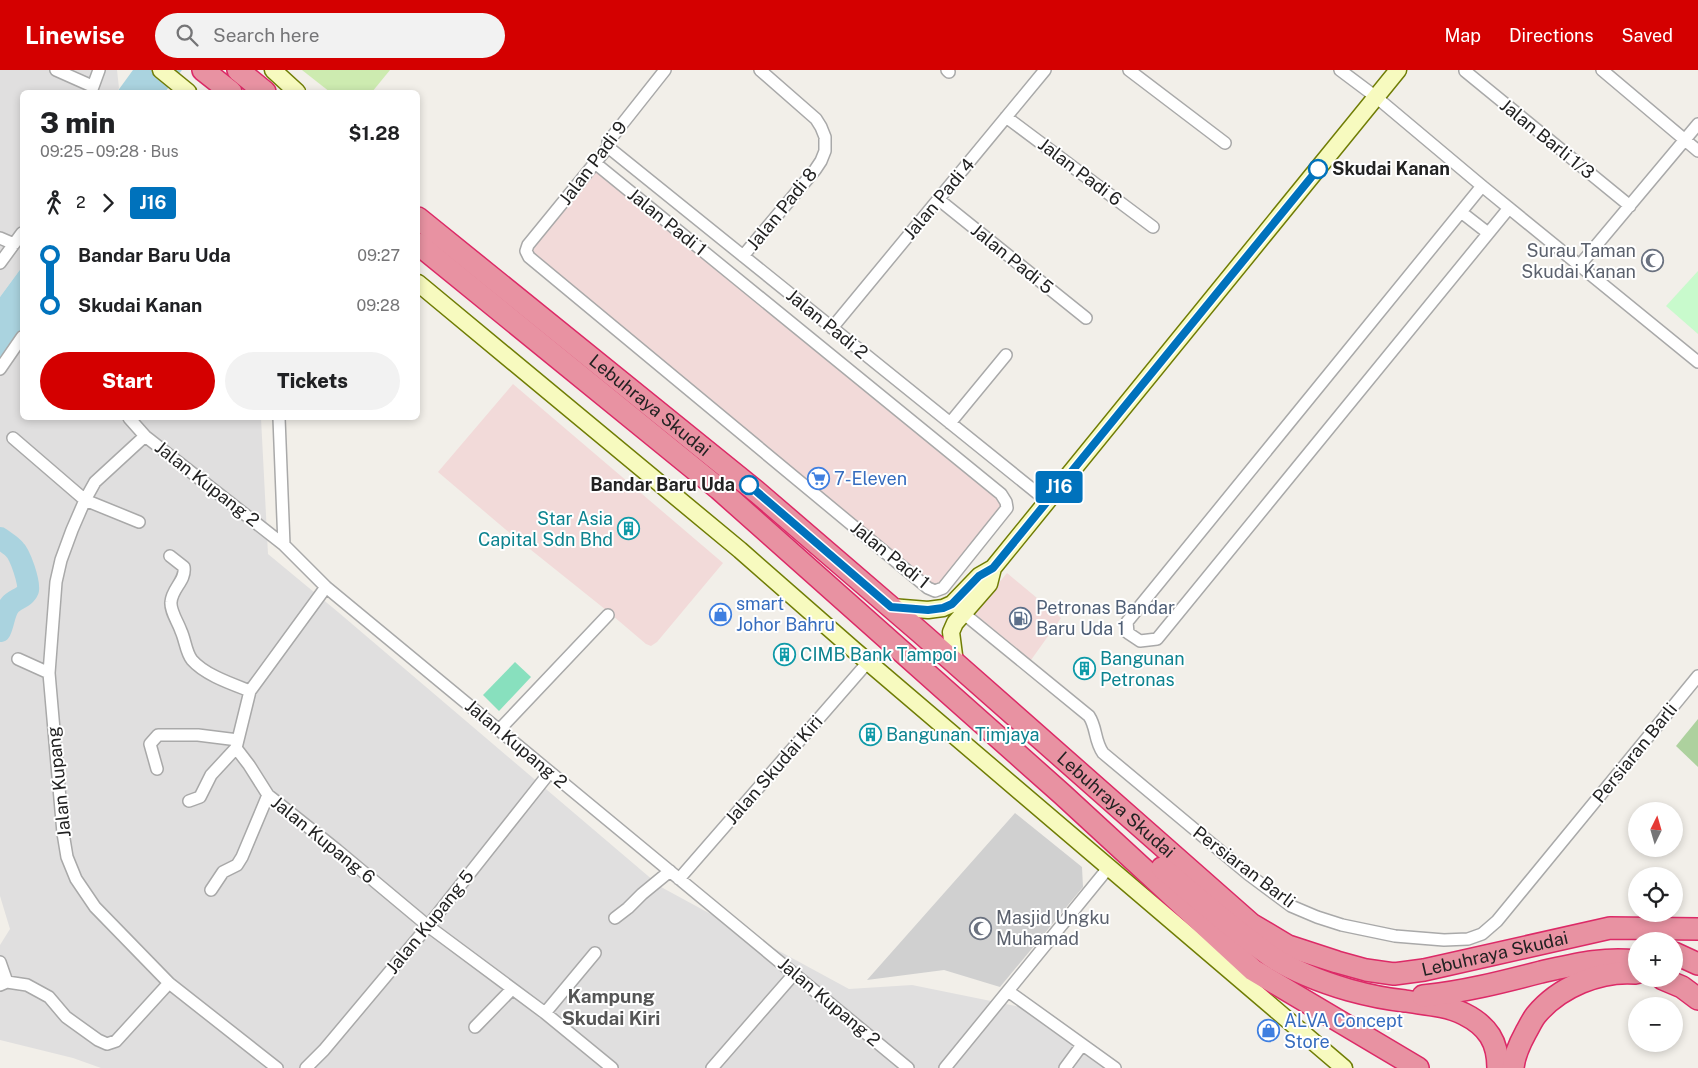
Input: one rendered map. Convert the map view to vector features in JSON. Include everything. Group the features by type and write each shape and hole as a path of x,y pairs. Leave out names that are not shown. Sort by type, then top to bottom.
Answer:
{"highway":[{"path":"238,70 263,90"},
{"path":"205,71 229,90"},
{"name":"Lebuhraya Skudai","path":"420,220 757,492 891,607 1251,924 1288,946 1313,956 1394,974 1424,970 1591,931 1628,927 1698,929"},
{"name":"Lebuhraya Skudai","path":"420,246 719,489 1062,794 1253,970 1418,1068"},
{"path":"1062,794 1091,808 1237,931 1273,958 1312,978 1348,989 1386,999 1438,1006 1464,1013 1478,1022 1492,1037 1498,1055 1498,1068"},
{"path":"1591,931 1628,938"},
{"path":"1683,957 1698,964"},
{"path":"1386,999 1450,994 1580,963 1599,960 1628,960"},
{"path":"1513,1068 1521,1042 1536,1016 1557,996 1600,976 1628,973"},
{"path":"1683,978 1698,988"},
{"path":"1682,987 1698,999"}],"street":[{"path":"56,70 92,89 99,70"},
{"path":"161,70 186,90"},
{"path":"273,70 295,90"},
{"name":"Jalan Padi 9","path":"528,258 526,251 528,245 608,147 608,142 665,70"},
{"name":"Jalan Padi 8","path":"743,256 815,170 825,151 825,137 816,119 760,70"},
{"name":"Jalan Padi 4","path":"832,328 1045,70"},
{"path":"1129,70 1225,143"},
{"path":"1340,70 1376,97 1508,208 1698,362"},
{"path":"891,607 928,610 943,608 952,604 979,576 993,568 1398,70"},
{"path":"1602,70 1698,151"},
{"name":"Jalan Barli 1/3","path":"1465,71 1630,206"},
{"name":"Jalan Padi 6","path":"1006,117 1153,227"},
{"path":"1580,266 1698,124"},
{"name":"Jalan Padi 2","path":"608,147 1047,501"},
{"name":"Jalan Padi 1","path":"528,258 928,588 935,591 943,588 1007,508 1001,494 595,163"},
{"path":"1482,186 1127,622 1128,633 1140,642 1158,639 1508,208"},
{"name":"Jalan Padi 5","path":"938,200 1086,318"},
{"path":"1461,212 1488,233"},
{"path":"0,263 20,236"},
{"path":"0,238 14,244"},
{"path":"420,285 740,550 868,662 1343,1068"},
{"path":"0,369 20,339"},
{"path":"950,424 1006,355"},
{"name":"Jalan Kupang 2","path":"131,420 145,436 284,545 326,588 908,1068"},
{"path":"278,420 284,545"},
{"name":"Jalan Kupang","path":"145,436 96,482 85,500 61,560 56,582 49,674 63,833 67,857 76,879 95,907 169,983 211,1014 277,1068"},
{"path":"13,438 85,500 139,522"},
{"path":"170,556 184,566 183,578 174,591 171,605 191,659 227,682 250,691"},
{"path":"955,663 951,632 955,623 989,584 993,568"},
{"path":"189,801 200,797 211,774 237,744 250,691 326,588"},
{"name":"Persiaran Barli","path":"963,613 1089,716 1093,722 1097,746 1102,753 1225,855 1291,906 1342,925 1396,936 1468,940 1482,934 1497,921 1650,734 1673,698 1698,676"},
{"path":"499,730 608,615"},
{"path":"18,659 49,674"},
{"name":"Jalan Skudai Kiri","path":"680,879 868,662"},
{"path":"157,769 150,744 158,734 191,735 237,744"},
{"name":"Jalan Kupang 6","path":"237,744 268,795 428,926 545,1013 612,1068"},
{"name":"Jalan Kupang 5","path":"306,1068 324,1050 428,926 550,772"},
{"path":"212,890 223,872 237,865 242,857 268,795"},
{"path":"945,1068 1109,867"},
{"path":"615,918 670,871"},
{"path":"545,1013 595,953"},
{"path":"0,962 4,983 27,985 49,997 66,1017 98,1040 107,1044 116,1042 169,983"},
{"path":"712,1068 794,974"},
{"path":"475,1027 512,989"},
{"path":"1008,991 1115,1068"},
{"path":"1065,1068 1082,1045"}],"shaded area":[{"path":"0,70 117,70 118,90 20,90 20,270 0,297"},
{"path":"595,169 1011,509 943,594 532,254 531,248"},
{"path":"20,335 20,420 261,420 268,554 661,887 849,989 912,985 1026,1008 1111,1068 101,1068 73,1058 0,1040 0,945 10,929 0,896 0,361"},
{"path":"513,384 723,563 657,642 651,646 646,644 505,529 438,472"},
{"path":"1007,573 1061,618 1031,660 974,613"},
{"name":"Masjid Ungku Muhamad","path":"1015,813 1082,867 1083,887 1000,987 944,970 867,980"}],"green space":[{"path":"302,70 390,70 374,90 327,90"},
{"path":"1698,271 1698,334 1666,306"},
{"path":"515,662 531,677 499,711 483,695"},
{"path":"1698,719 1698,767 1676,746"}],"water":[{"path":"133,70 182,70 167,90 118,90"},
{"path":"20,270 20,335 0,361 0,297"}],"waterway":[{"path":"0,538 17,553 28,582 28,590 25,595 12,603 8,608 0,631"}],"bus line":[{"name":"J16","path":"749,485 891,607 928,610 943,608 952,604 979,576 993,568 1318,169"}],"place":[{"name":"Skudai Kanan","path":"1318,169"},
{"name":"Surau Taman Skudai Kanan","path":"1652,261"},
{"name":"7-Eleven","path":"818,479"},
{"name":"Bandar Baru Uda","path":"749,485"},
{"name":"Star Asia Capital Sdn Bhd","path":"629,529"},
{"name":"smart Johor Bahru","path":"720,614"},
{"name":"Petronas Bandar Baru Uda 1","path":"1020,618"},
{"name":"CIMB Bank Tampoi","path":"784,655"},
{"name":"Bangunan Petronas","path":"1084,669"},
{"name":"Bangunan Timjaya","path":"870,735"},
{"name":"Masjid Ungku Muhamad","path":"980,928"},
{"name":"ALVA Concept Store","path":"1268,1031"}],"district":[{"name":"Kampung Skudai Kiri","path":"611,1007"}]}
